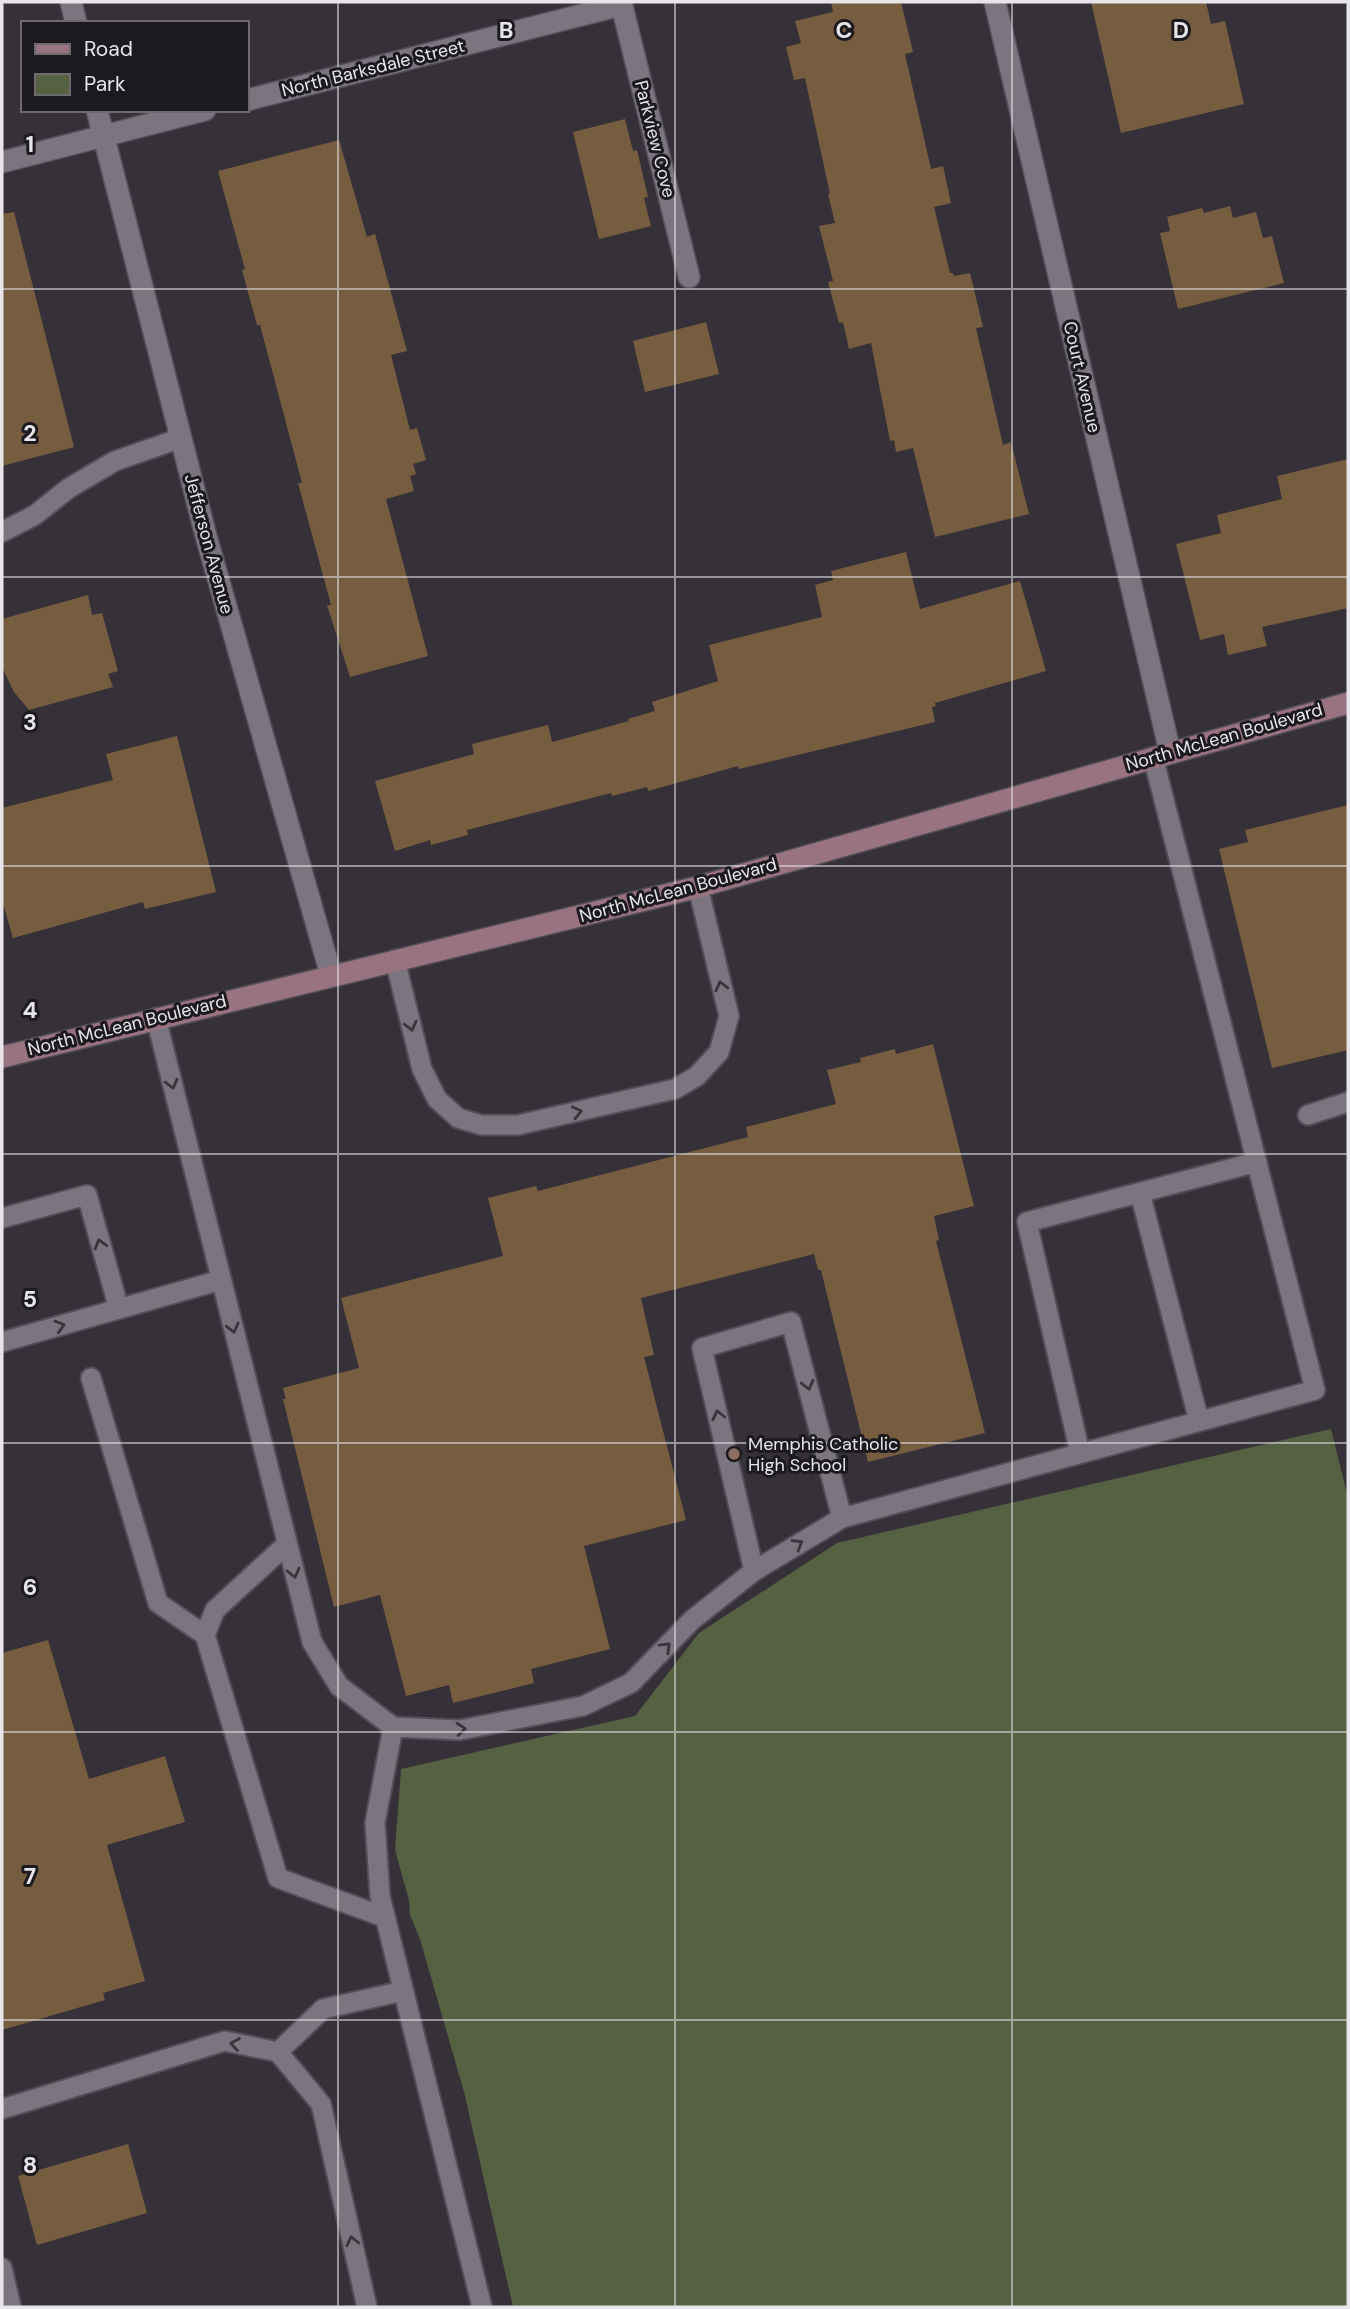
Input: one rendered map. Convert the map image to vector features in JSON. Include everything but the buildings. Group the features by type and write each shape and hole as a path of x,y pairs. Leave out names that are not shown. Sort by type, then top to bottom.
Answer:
{"main road":[{"name":"North McLean Boulevard","path":"2,1057 698,887 1348,703"}],"street":[{"path":"71,2 76,21"},
{"name":"Court Avenue","path":"995,2 1161,754"},
{"name":"North Barksdale Street","path":"248,100 621,3"},
{"name":"Parkview Cove","path":"621,3 689,276"},
{"name":"Jefferson Avenue","path":"97,112 206,536 331,975"},
{"path":"2,162 197,112"}],"lane":[{"path":"2,531 35,515 69,488 115,461 181,438"},
{"path":"156,1018 312,1642 339,1686 393,1727 460,1730 583,1706 631,1683 692,1620 754,1571 842,1518 1315,1390 1257,1162 1161,754"},
{"path":"395,960 422,1069 437,1099 458,1118 481,1125 518,1125 675,1089 697,1076 719,1052 729,1016 698,887"},
{"path":"1308,1115 1348,1102"},
{"path":"1080,1453 1027,1222 1257,1162"},
{"path":"1140,1193 1199,1422"},
{"path":"2,1218 87,1195 119,1309"},
{"path":"2,1342 221,1280"},
{"path":"754,1571 702,1348 791,1322 842,1518"},
{"path":"91,1378 158,1603 205,1635"},
{"path":"287,1544 215,1610 205,1635 278,1878 384,1917"},
{"path":"393,1727 375,1823 380,1896 482,2307"},
{"path":"278,2052 323,2009 403,1990"},
{"path":"2,2109 225,2041 278,2052 321,2104 367,2307"},
{"path":"2,2268 11,2307"}],"green space":[{"path":"1331,1429 1348,1498 1348,2307 513,2307 464,2092 420,1939 410,1915 409,1900 395,1850 401,1769 635,1716 699,1633 837,1543"}],"place":[{"name":"Memphis Catholic High School","path":"734,1454"}]}
